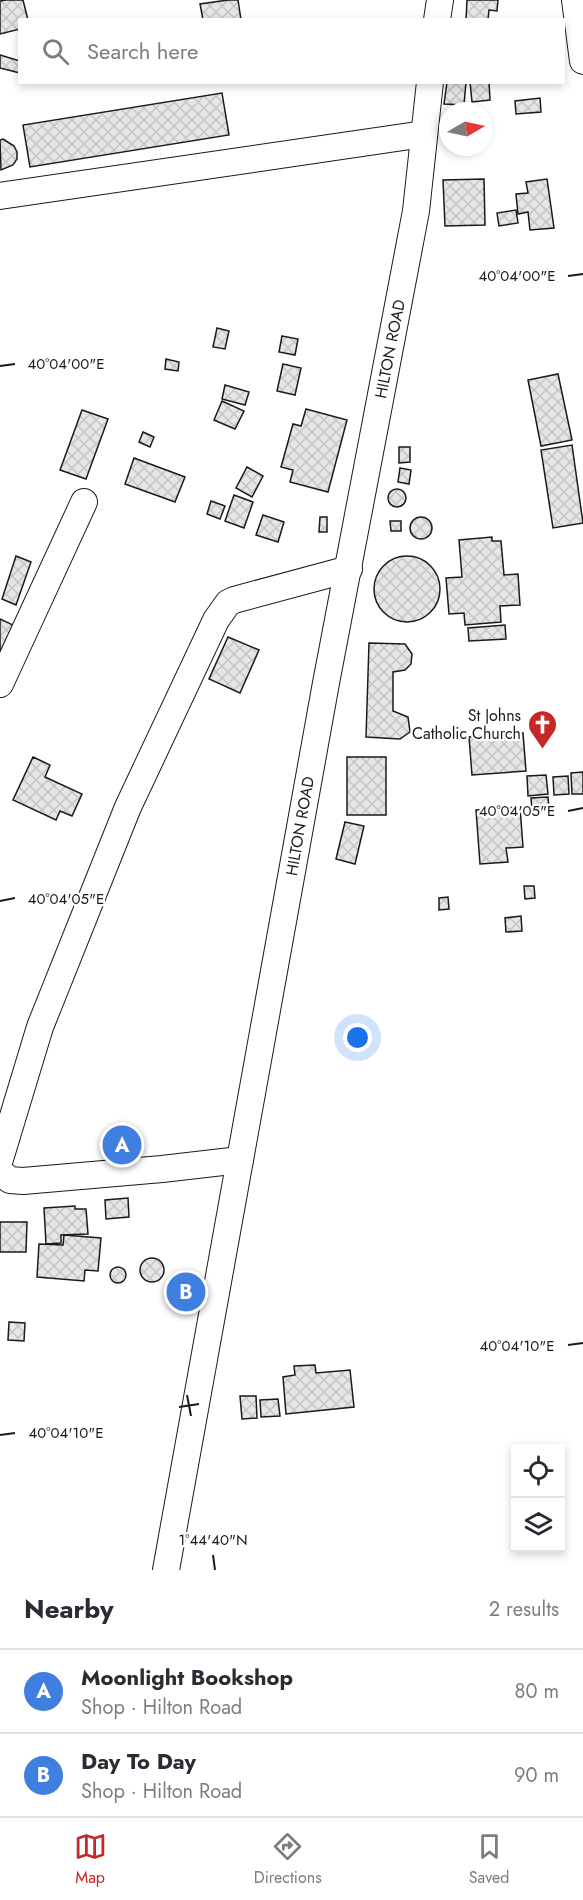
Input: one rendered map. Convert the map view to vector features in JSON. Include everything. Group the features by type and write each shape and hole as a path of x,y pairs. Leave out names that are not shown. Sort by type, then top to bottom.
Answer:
{"street":[{"path":"437,18 440,0"},
{"path":"575,0 583,61"},
{"name":"HILTON ROAD","path":"166,1570 326,682 416,211 430,84"},
{"path":"0,196 424,135"},
{"path":"0,684 84,502"},
{"path":"0,1159 40,1027 128,807 216,620 228,603 234,600 349,569"},
{"path":"0,1172 10,1180 23,1181 240,1160"}],"building":[{"path":"23,0 28,18 18,18 18,30 0,34 0,1"},
{"path":"238,0 241,18 203,18 200,4"},
{"path":"467,0 498,0 497,11 489,10 488,18 466,18"},
{"path":"0,55 18,60 18,72 0,68"},
{"path":"447,84 466,84 464,102 444,102"},
{"path":"470,84 489,84 490,100 472,102"},
{"path":"222,93 229,135 30,167 23,125"},
{"path":"540,98 541,112 516,114 515,101"},
{"path":"3,139 14,146 17,159 13,165 1,170 0,140"},
{"path":"484,179 485,225 445,226 443,180"},
{"path":"547,179 554,228 530,230 528,212 518,214 516,194 528,193 526,182"},
{"path":"516,210 518,223 499,226 497,213"},
{"path":"217,328 229,331 225,349 213,347"},
{"path":"282,336 298,339 295,355 279,352"},
{"path":"166,359 179,362 178,371 165,369"},
{"path":"283,364 301,368 295,395 277,391"},
{"path":"558,374 572,440 541,446 528,380"},
{"path":"225,385 249,392 245,405 222,399"},
{"path":"222,401 244,411 235,429 214,420"},
{"path":"306,409 347,420 328,492 290,482 293,470 281,467 293,424 301,426"},
{"path":"82,410 108,419 86,479 60,470"},
{"path":"143,432 154,437 150,447 139,442"},
{"path":"572,445 583,523 553,528 541,450"},
{"path":"399,447 410,447 410,462 399,463"},
{"path":"134,458 185,477 175,502 125,484"},
{"path":"247,467 263,476 252,497 236,488"},
{"path":"400,468 411,470 409,484 398,482"},
{"path":"397,489 403,492 406,498 403,504 397,507 391,504 388,498 391,492"},
{"path":"234,495 253,502 244,528 225,521"},
{"path":"211,501 225,506 220,519 207,514"},
{"path":"263,515 284,522 278,542 256,535"},
{"path":"320,517 327,517 327,532 319,532"},
{"path":"421,517 429,520 432,528 429,536 421,539 413,536 410,528 413,520"},
{"path":"390,521 401,521 401,531 391,531"},
{"path":"492,537 492,541 501,541 504,575 518,574 520,605 500,606 501,622 465,625 464,613 449,614 446,578 462,577 459,540"},
{"path":"16,556 31,562 16,605 2,599"},
{"path":"407,556 420,559 430,566 437,576 440,589 437,602 430,612 420,619 407,622 394,619 384,612 377,602 374,589 377,576 384,566 394,559"},
{"path":"0,619 13,625 0,653"},
{"path":"505,625 506,639 469,641 468,628"},
{"path":"228,637 259,650 240,693 209,679"},
{"path":"369,643 405,644 412,654 411,664 405,670 393,672 393,711 408,717 410,732 400,739 366,737"},
{"path":"523,733 526,771 472,775 469,737"},
{"path":"33,757 50,765 45,777 82,794 72,816 60,811 56,820 13,800"},
{"path":"347,757 386,757 386,815 347,815"},
{"path":"583,772 583,794 572,794 571,773"},
{"path":"546,775 548,794 528,796 527,776"},
{"path":"568,776 569,794 554,795 553,777"},
{"path":"548,797 549,809 532,811 531,798"},
{"path":"520,807 523,847 506,848 508,862 480,864 476,810"},
{"path":"345,822 364,826 355,864 336,859"},
{"path":"524,886 534,886 535,898 525,899"},
{"path":"448,897 449,909 439,910 439,898"},
{"path":"521,916 522,931 506,932 505,918"},
{"path":"128,1198 129,1217 106,1219 105,1200"},
{"path":"75,1206 75,1209 86,1209 88,1234 61,1235 61,1243 46,1244 44,1208"},
{"path":"0,1222 27,1222 26,1252 0,1252"},
{"path":"64,1235 101,1238 98,1271 85,1270 84,1281 37,1277 39,1244 63,1245"},
{"path":"152,1258 161,1261 164,1270 161,1279 152,1282 143,1279 140,1270 143,1261"},
{"path":"118,1267 126,1275 118,1283 110,1275"},
{"path":"9,1322 25,1323 24,1341 8,1340"},
{"path":"315,1365 316,1373 350,1370 354,1407 286,1414 283,1377 295,1375 294,1366"},
{"path":"240,1396 256,1396 257,1418 242,1419"},
{"path":"278,1399 280,1416 261,1417 260,1400"}],"place":[{"name":"St Johns Catholic Church","path":"542,750"},
{"name":"Moonlight Bookshop","path":"122,1145"},
{"name":"Day To Day","path":"186,1292"}]}
